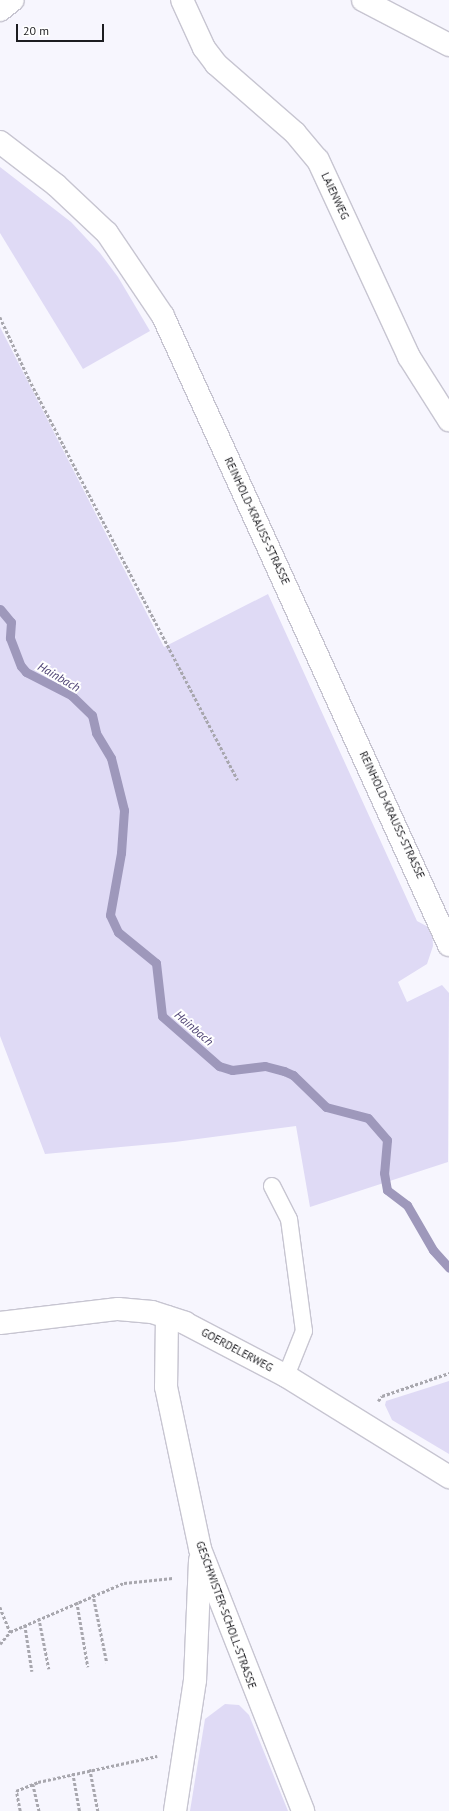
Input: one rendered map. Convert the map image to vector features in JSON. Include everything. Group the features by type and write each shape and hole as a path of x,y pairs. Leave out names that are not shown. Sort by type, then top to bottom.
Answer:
{"street":[{"path":"0,10 13,0"},
{"name":"LAIENWEG","path":"182,0 204,48 216,64 295,133 318,160 409,357 449,420"},
{"path":"363,0 449,45"},
{"name":"REINHOLD-KRAUSS-STRASSE","path":"0,142 68,195 107,233 163,316 449,945"},
{"name":"GOERDELERWEG","path":"0,1323 118,1309 138,1309 185,1323 286,1376 449,1477"},
{"name":"GESCHWISTER-SCHOLL-STRASSE","path":"167,1317 166,1388 200,1549 303,1811"},
{"path":"175,1811 195,1680 200,1549"}],"lane":[{"path":"272,1186 289,1219 304,1331 286,1376"}],"path":[{"path":"0,317 29,379 238,780"},
{"path":"382,1396 449,1374"},
{"path":"0,1644 10,1632 25,1624 78,1602 93,1594 124,1583 199,1575"},
{"path":"93,1594 107,1663"},
{"path":"78,1602 88,1667"},
{"path":"0,1607 10,1632"},
{"path":"39,1618 49,1669"},
{"path":"25,1624 32,1671"},
{"path":"20,1811 16,1792 33,1784 90,1769 143,1759"},
{"path":"90,1769 98,1811"},
{"path":"73,1773 80,1811"},
{"path":"33,1784 39,1811"}],"shaded area":[{"path":"0,167 71,222 100,253 118,277 150,331 83,369 0,233"},
{"path":"0,327 164,647 268,594 417,921 432,929 433,946 427,964 398,982 407,1002 442,985 449,993 448,1162 310,1207 296,1126 175,1142 45,1154 0,1036"},
{"path":"449,1381 449,1454 392,1420 385,1405 386,1401"},
{"path":"225,1704 239,1705 249,1715 288,1811 190,1811 205,1719"}],"waterway":[{"name":"Hainbach","path":"0,609 11,622 10,638 21,666 26,672 71,695 92,715 96,733 111,758 124,810 121,853 110,915 118,932 156,963 162,1016 219,1066 232,1070 265,1066 284,1071 293,1075 326,1107 368,1118 387,1140 384,1173 387,1190 407,1205 433,1250 449,1268"}]}
